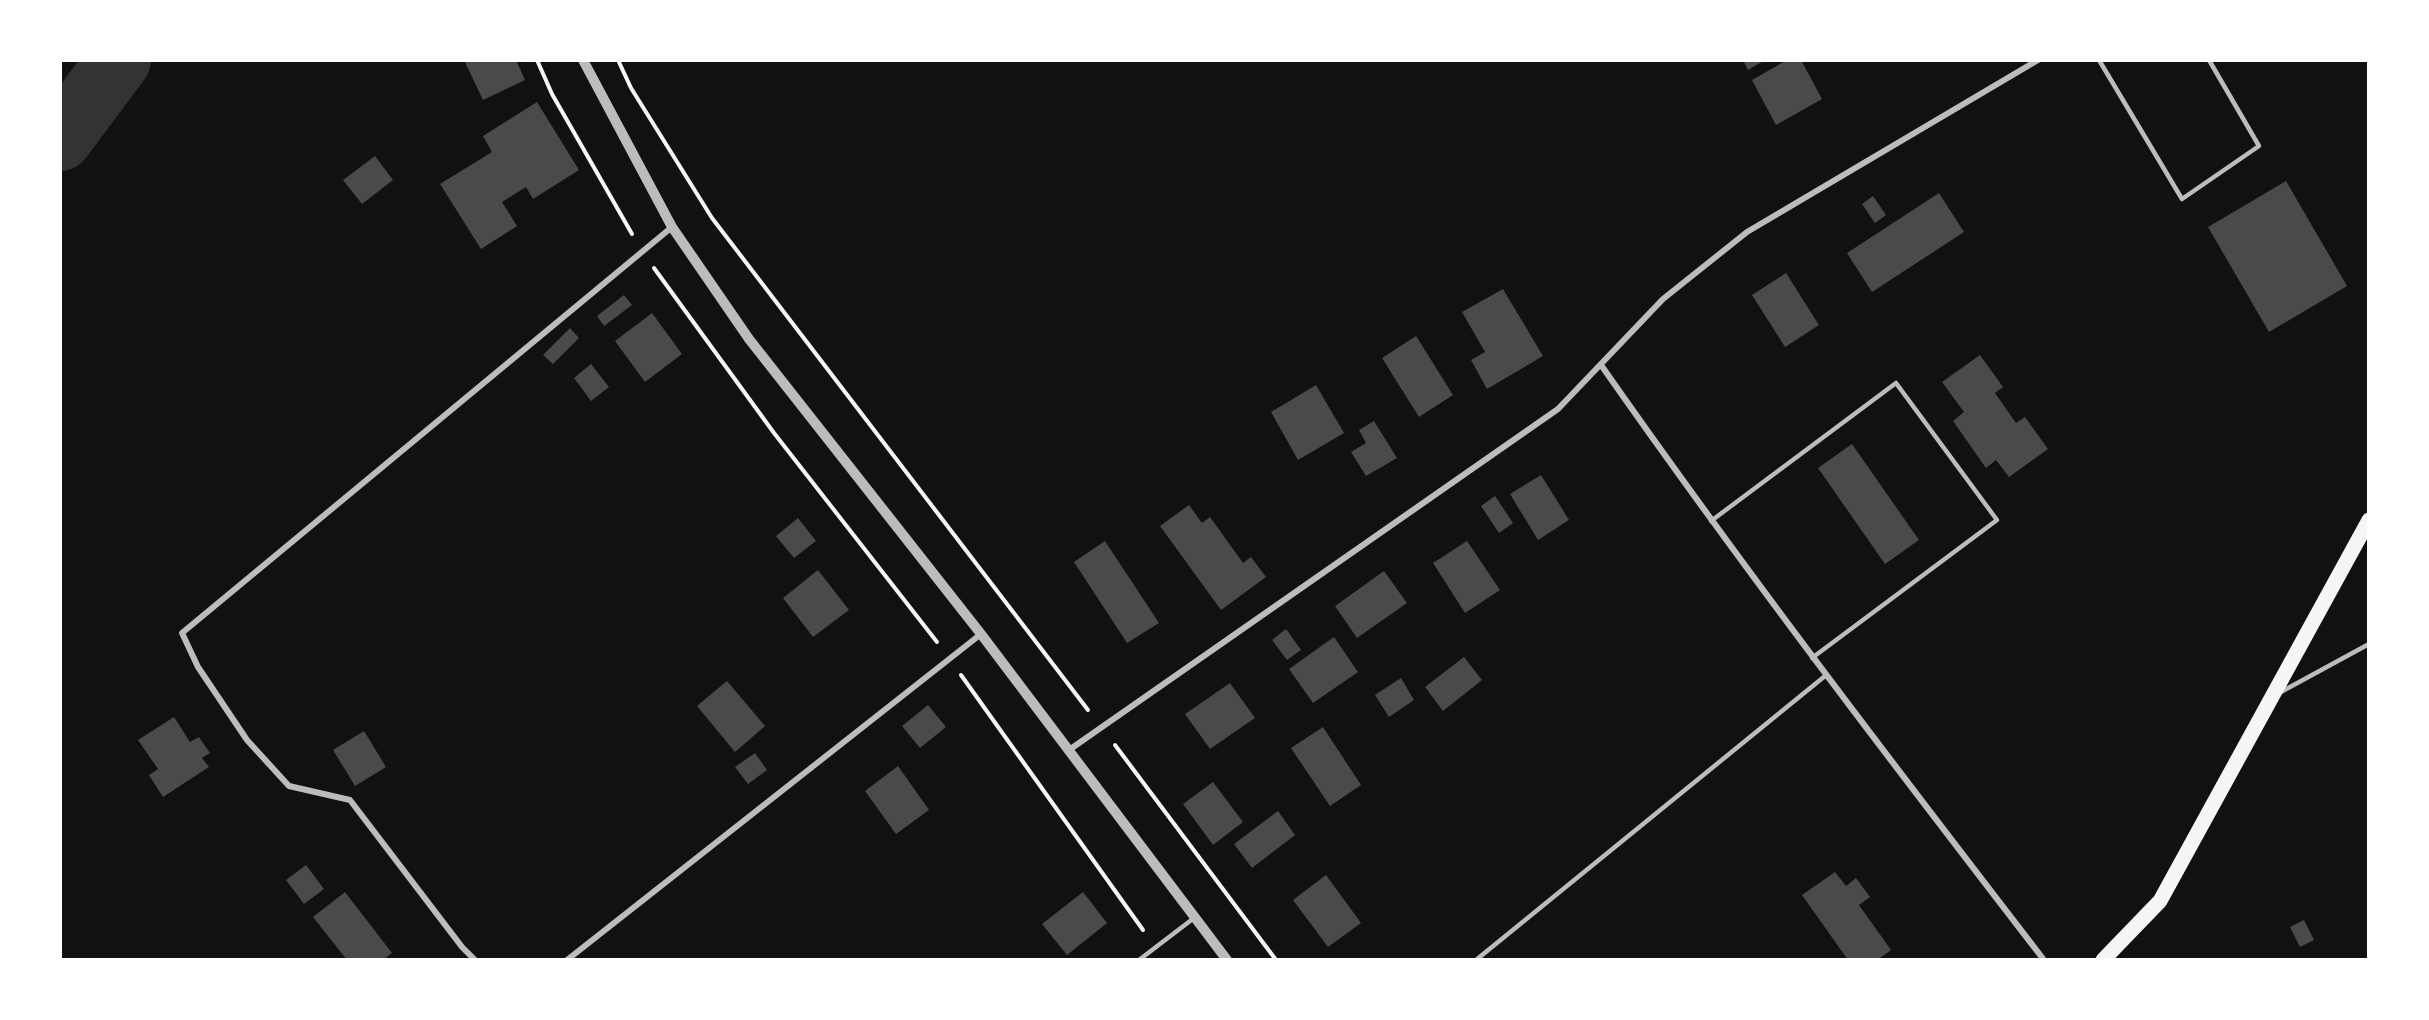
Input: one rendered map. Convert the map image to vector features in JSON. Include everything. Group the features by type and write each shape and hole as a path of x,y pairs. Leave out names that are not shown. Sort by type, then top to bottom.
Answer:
{"main road":[{"path":"2103,960 2160,901 2369,520"}],"street":[{"path":"583,60 672,226 749,339 981,634 1227,960"},
{"path":"1069,750 1558,409 1663,298 1747,231 2038,60"},
{"path":"475,960 462,947 350,800 289,786 247,740 198,667 182,633 672,226"},
{"path":"1601,365 1710,522 2044,960"},
{"path":"567,960 981,634"}],"lane":[{"path":"2098,60 2182,199 2259,146 2209,60"},
{"path":"1710,522 1896,383 1997,520 1812,658"},
{"path":"2274,695 2369,644"},
{"path":"1476,960 1826,676"},
{"path":"1139,960 1195,918"}],"path":[{"path":"537,60 552,94 642,252 774,434 950,658 1156,947"},
{"path":"618,60 631,88 712,218 1102,727 1276,960"}],"building":[{"path":"464,60 516,60 525,80 483,100"},
{"path":"1743,60 1765,60 1748,70"},
{"path":"1787,60 1801,60 1822,99 1776,125 1752,80"},
{"path":"537,102 579,170 533,199 526,187 502,202 517,226 481,249 440,184 492,152 483,136"},
{"path":"375,156 393,180 362,204 343,180"},
{"path":"2286,181 2347,286 2269,332 2208,227"},
{"path":"1939,193 1964,232 1872,292 1847,253"},
{"path":"1873,196 1886,215 1875,223 1862,204"},
{"path":"1786,273 1819,325 1785,347 1752,295"},
{"path":"1503,289 1543,356 1487,389 1471,360 1485,352 1462,312"},
{"path":"624,295 632,305 604,326 597,316"},
{"path":"652,313 682,354 645,382 615,341"},
{"path":"570,328 579,338 553,364 543,355"},
{"path":"1416,336 1453,395 1419,417 1382,358"},
{"path":"1980,355 2003,387 1995,393 2016,423 2025,417 2048,449 2009,477 1996,460 1986,468 1953,421 1964,412 1942,382"},
{"path":"591,364 609,387 591,401 574,378"},
{"path":"1316,385 1344,433 1298,460 1271,412"},
{"path":"1374,421 1397,458 1366,476 1351,452 1366,443 1359,430"},
{"path":"1852,444 1919,540 1885,564 1818,468"},
{"path":"1541,475 1569,520 1538,540 1510,494"},
{"path":"1495,496 1513,523 1499,533 1481,506"},
{"path":"1189,505 1202,523 1210,517 1243,563 1251,557 1266,577 1221,610 1160,526"},
{"path":"798,518 816,541 794,558 776,536"},
{"path":"1105,541 1159,623 1127,643 1074,562"},
{"path":"1467,541 1500,590 1465,613 1433,563"},
{"path":"818,570 849,610 813,637 783,598"},
{"path":"1384,571 1407,603 1357,638 1335,606"},
{"path":"1286,629 1301,650 1287,660 1272,640"},
{"path":"1334,637 1358,672 1313,703 1289,669"},
{"path":"1464,657 1482,680 1443,711 1425,687"},
{"path":"1401,678 1414,700 1389,717 1375,695"},
{"path":"727,681 765,726 735,752 697,706"},
{"path":"1230,683 1255,718 1210,749 1185,714"},
{"path":"928,705 946,727 920,748 902,726"},
{"path":"174,717 190,742 199,737 210,753 202,758 209,767 163,797 149,775 158,769 138,740"},
{"path":"1323,727 1361,785 1330,806 1291,748"},
{"path":"364,731 386,767 355,786 333,750"},
{"path":"755,753 767,770 748,784 735,767"},
{"path":"898,766 929,810 896,834 865,791"},
{"path":"1213,782 1243,822 1213,845 1183,804"},
{"path":"1278,811 1295,835 1252,868 1234,844"},
{"path":"306,865 324,889 304,904 286,880"},
{"path":"1835,872 1846,886 1856,878 1870,897 1859,905 1891,950 1877,960 1848,960 1802,895"},
{"path":"1326,875 1361,923 1328,947 1293,900"},
{"path":"345,892 392,953 383,960 347,960 313,917"},
{"path":"1083,892 1107,923 1067,955 1042,924"},
{"path":"2304,920 2314,940 2300,947 2290,927"}],"waterway":[{"path":"60,139 119,60"}]}
